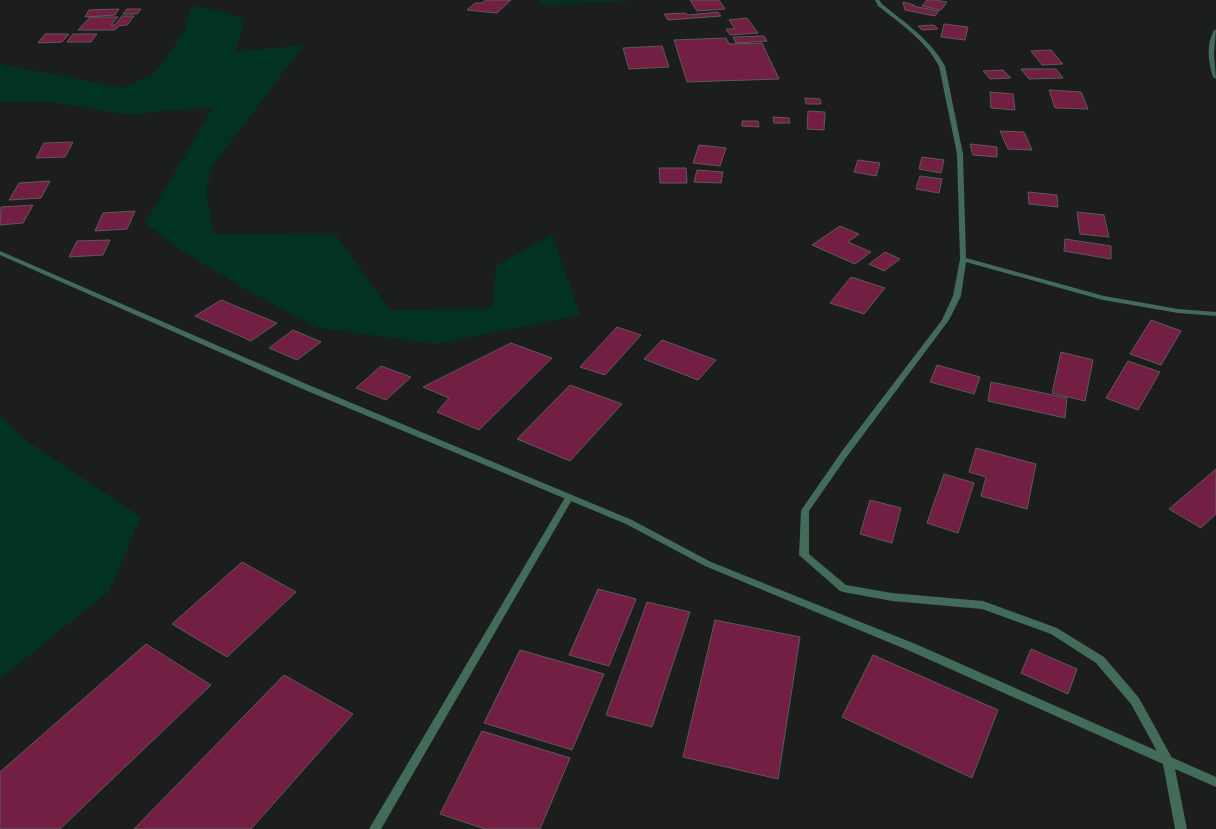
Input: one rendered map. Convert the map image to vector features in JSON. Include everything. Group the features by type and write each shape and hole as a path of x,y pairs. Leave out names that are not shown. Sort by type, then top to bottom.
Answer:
{"street":[{"path":"877,0 880,5 923,40 937,54 942,66 960,154 963,259 957,296 945,320 845,453 805,511 804,555 843,588 892,597 983,605 1054,631 1100,660 1135,701 1168,761 1181,829"},
{"path":"1216,31 1213,46 1214,70 1216,77"},
{"path":"0,253 308,388 628,522 708,564 914,648 1216,782"},
{"path":"963,259 1103,298 1178,310 1216,314"},
{"path":"375,829 569,498"}],"green space":[{"path":"540,0 645,0 538,5"},
{"path":"192,6 217,10 245,19 235,52 304,45 213,165 206,192 213,234 336,235 390,310 492,308 496,266 552,234 580,315 436,344 314,327 244,288 176,247 145,223 213,108 170,110 130,115 50,102 0,102 3,95 0,93 0,64 124,88 155,73 184,32"},
{"path":"0,415 24,439 141,517 109,591 0,679"}],"building":[{"path":"486,0 511,0 497,13 467,10 475,3 482,3"},
{"path":"690,0 719,0 725,9 697,11"},
{"path":"927,0 947,2 941,10 922,6"},
{"path":"903,2 914,5 913,6 939,11 935,16 905,10"},
{"path":"119,9 115,15 85,17 89,10"},
{"path":"127,9 141,9 137,14 123,14"},
{"path":"718,12 721,16 668,20 664,14 686,13 688,15"},
{"path":"122,16 134,16 127,25 119,26 115,30 78,30 90,17 118,17 111,25 115,25"},
{"path":"747,18 758,33 730,35 726,29 735,29 729,20"},
{"path":"944,24 968,27 965,40 941,37"},
{"path":"934,25 938,29 922,30 918,26"},
{"path":"45,34 69,34 62,42 38,43"},
{"path":"73,34 97,34 91,42 67,42"},
{"path":"764,36 767,41 736,43 733,37"},
{"path":"726,38 729,44 762,43 779,79 687,82 674,40"},
{"path":"662,46 669,67 629,69 623,48"},
{"path":"1051,50 1063,64 1042,65 1031,51"},
{"path":"1021,69 1056,69 1063,78 1029,79"},
{"path":"1003,70 1011,78 990,79 983,71"},
{"path":"1049,90 1081,92 1088,109 1055,108"},
{"path":"990,92 1013,94 1015,110 991,108"},
{"path":"805,98 820,99 821,104 806,104"},
{"path":"808,111 825,112 824,130 807,129"},
{"path":"773,117 789,118 790,123 774,123"},
{"path":"742,121 758,121 759,127 742,126"},
{"path":"1000,131 1024,132 1032,150 1008,149"},
{"path":"73,142 65,157 36,158 44,143"},
{"path":"970,144 997,147 997,157 973,155"},
{"path":"699,145 726,148 720,166 693,163"},
{"path":"922,157 944,160 941,173 919,169"},
{"path":"858,160 880,163 876,176 854,172"},
{"path":"659,168 686,168 687,183 660,183"},
{"path":"697,170 723,172 721,183 694,182"},
{"path":"920,176 942,179 939,193 916,189"},
{"path":"50,181 41,198 9,200 19,183"},
{"path":"1028,192 1057,195 1058,207 1029,204"},
{"path":"33,205 23,223 0,225 1,207"},
{"path":"135,211 127,229 95,231 103,213"},
{"path":"1077,212 1104,215 1109,237 1080,234"},
{"path":"840,226 859,234 848,242 871,252 855,264 812,245"},
{"path":"1065,239 1111,246 1111,259 1064,251"},
{"path":"110,240 103,255 69,257 77,241"},
{"path":"885,252 900,259 884,271 869,264"},
{"path":"851,277 885,288 864,314 830,303"},
{"path":"221,300 277,323 251,341 195,316"},
{"path":"1151,320 1181,331 1161,365 1130,354"},
{"path":"617,327 641,335 605,375 580,367"},
{"path":"293,330 321,342 297,360 269,348"},
{"path":"662,340 716,360 698,380 644,359"},
{"path":"511,343 552,358 479,430 437,412 449,398 423,387"},
{"path":"1061,352 1093,360 1085,401 1052,393"},
{"path":"1128,361 1160,372 1138,410 1106,398"},
{"path":"937,365 980,377 974,394 930,382"},
{"path":"381,366 411,377 386,400 356,388"},
{"path":"991,382 1067,398 1065,418 988,401"},
{"path":"570,385 622,404 570,461 517,439"},
{"path":"976,448 1036,464 1027,509 981,496 986,477 969,472"},
{"path":"1216,469 1216,514 1201,528 1169,509"},
{"path":"944,474 974,483 958,533 927,523"},
{"path":"870,500 901,508 892,543 860,534"},
{"path":"242,562 296,592 227,657 172,624"},
{"path":"598,589 636,599 609,666 569,655"},
{"path":"647,602 690,612 652,727 606,715"},
{"path":"715,620 800,637 778,779 683,757"},
{"path":"146,644 211,685 60,829 0,829 0,772"},
{"path":"1031,649 1077,669 1068,694 1021,673"},
{"path":"520,650 604,674 572,750 484,723"},
{"path":"873,655 998,710 972,778 842,717"},
{"path":"284,675 353,714 251,829 134,829"},
{"path":"482,731 570,758 540,829 485,829 440,814"}]}
